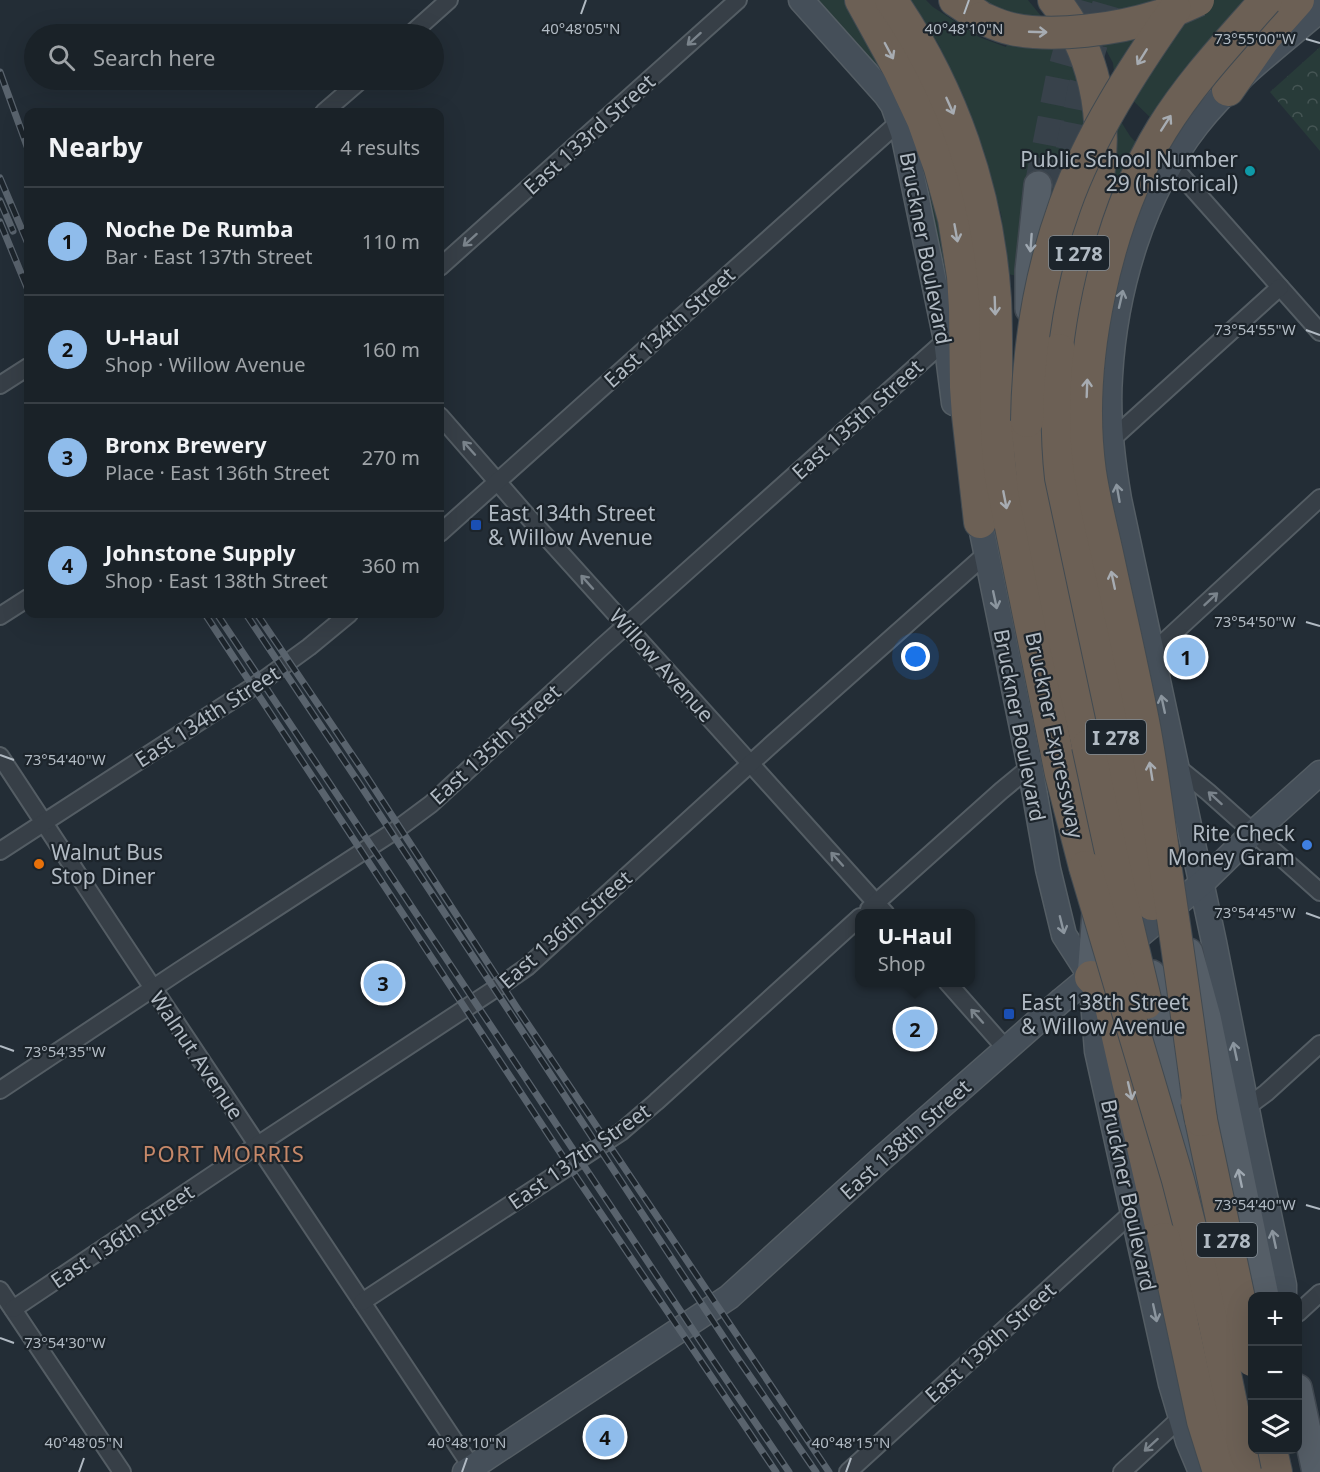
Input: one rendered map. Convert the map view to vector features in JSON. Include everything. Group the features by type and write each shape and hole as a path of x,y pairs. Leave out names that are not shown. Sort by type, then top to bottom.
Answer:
{"highway":[{"path":"861,0 899,69 923,120 952,211 963,276 966,387 980,522"},
{"name":"Bruckner Expressway","path":"891,0 928,60 953,112 987,230 992,266 996,429 1001,477 1061,774 1093,896 1178,1180 1214,1320 1245,1472"},
{"path":"955,0 982,18 997,24 1026,31 1070,32 1139,22 1198,0"},
{"name":"I 278","path":"1054,0 1066,15 1086,54 1093,75 1101,137 1095,190 1069,292 1059,350 1056,403 1061,477 1151,902 1225,1116 1247,1361"},
{"path":"1181,0 1150,44 1109,112 1065,204 1049,258 1031,340 1027,421 1034,490 1062,628 1121,898 1198,1219 1214,1320"},
{"path":"1225,1116 1171,899 1144,725 1090,470 1087,387 1092,334 1103,276 1137,177 1161,131 1187,91 1266,0"},
{"path":"1227,90 1265,37 1298,0"},
{"path":"1091,977 1108,993 1203,1421 1219,1472"},
{"path":"1272,1454 1276,1472"}],"main road":[{"name":"Bruckner Boulevard","path":"801,0 893,105 903,133 946,340 966,475 980,522 1030,766 1048,868 1064,935 1091,977 1097,1051 1170,1384 1188,1441 1201,1472"},
{"path":"1284,1292 1284,1285 1225,1116 1201,884 1119,499 1111,440 1110,377 1118,312 1132,254 1150,203 1171,164 1197,125 1227,90 1320,10"},
{"path":"1250,1400 1247,1361 1100,761 1036,445 1028,321 1029,270 1049,187 1054,239 1050,323 1051,411 1056,458 1065,506 1125,768 1172,908 1187,944 1207,1017 1225,1116 1264,1292"},
{"path":"1091,977 1096,911 1100,761"},
{"name":"East 138th Street","path":"471,1470 746,1284 880,1160 1062,1000 1201,884 1253,833 1320,773"},
{"path":"1301,1400 1316,1472"},
{"path":"1257,1454 1262,1472"}],"street":[{"path":"422,24 449,0"},
{"name":"East 133rd Street","path":"444,263 738,0"},
{"path":"329,108 349,90"},
{"name":"East 134th Street","path":"444,529 899,122"},
{"path":"1171,164 1320,332"},
{"path":"1111,440 1280,286"},
{"name":"East 135th Street","path":"0,1090 396,830 431,804 946,340"},
{"path":"0,385 24,370"},
{"name":"Willow Avenue","path":"444,421 751,764 874,909"},
{"path":"1152,653 1320,498"},
{"name":"East 136th Street","path":"13,1309 526,967 986,555"},
{"path":"0,616 24,601"},
{"name":"East 134th Street","path":"0,851 265,679 344,618"},
{"name":"Walnut Avenue","path":"0,756 471,1470"},
{"path":"876,909 1030,766"},
{"path":"1176,766 1320,892"},
{"name":"East 137th Street","path":"362,1302 621,1132 855,922"},
{"path":"951,987 1007,1050"},
{"path":"1225,1116 1320,1044"},
{"name":"East 139th Street","path":"848,1472 1133,1212"},
{"path":"0,1290 122,1472"},
{"path":"1302,1309 1320,1293"},
{"path":"1122,1472 1180,1418 1247,1361"}],"green space":[{"path":"816,0 855,0 932,157 957,328 916,142"},
{"path":"911,0 926,0 979,37 1006,47 1016,15 981,0 1028,0 1076,59 1089,99 1073,192 1025,184 1017,276 1008,274 1001,214 968,109 939,45"},
{"path":"1076,0 1288,0 1161,128 1115,83 1113,63 1086,13"},
{"path":"1320,47 1320,151 1270,92"},
{"path":"1113,109 1130,136 1147,155 1112,201 1115,166"}],"tunnel":[{"path":"1038,185 1059,78 1081,0"},
{"path":"1061,190 1081,90 1107,0"}],"railway":[{"path":"0,72 24,138"},
{"path":"0,178 24,235"},
{"path":"0,201 13,231"},
{"path":"0,222 24,280"},
{"path":"208,618 579,1181 776,1472"},
{"path":"220,618 789,1472"},
{"path":"249,618 732,1350 816,1472"},
{"path":"260,618 365,774 517,1008 829,1472"}],"place":[{"name":"Public School Number 29 (historical)","path":"1250,171"},
{"name":"East 134th Street & Willow Avenue","path":"476,525"},
{"name":"Noche De Rumba","path":"1186,657"},
{"name":"Rite Check Money Gram","path":"1307,845"},
{"name":"Walnut Bus Stop Diner","path":"39,864"},
{"name":"Bronx Brewery","path":"383,983"},
{"name":"East 138th Street & Willow Avenue","path":"1009,1014"},
{"name":"U-Haul","path":"915,1029"},
{"name":"Johnstone Supply","path":"605,1437"}],"district":[{"name":"PORT MORRIS","path":"224,1153"}]}
